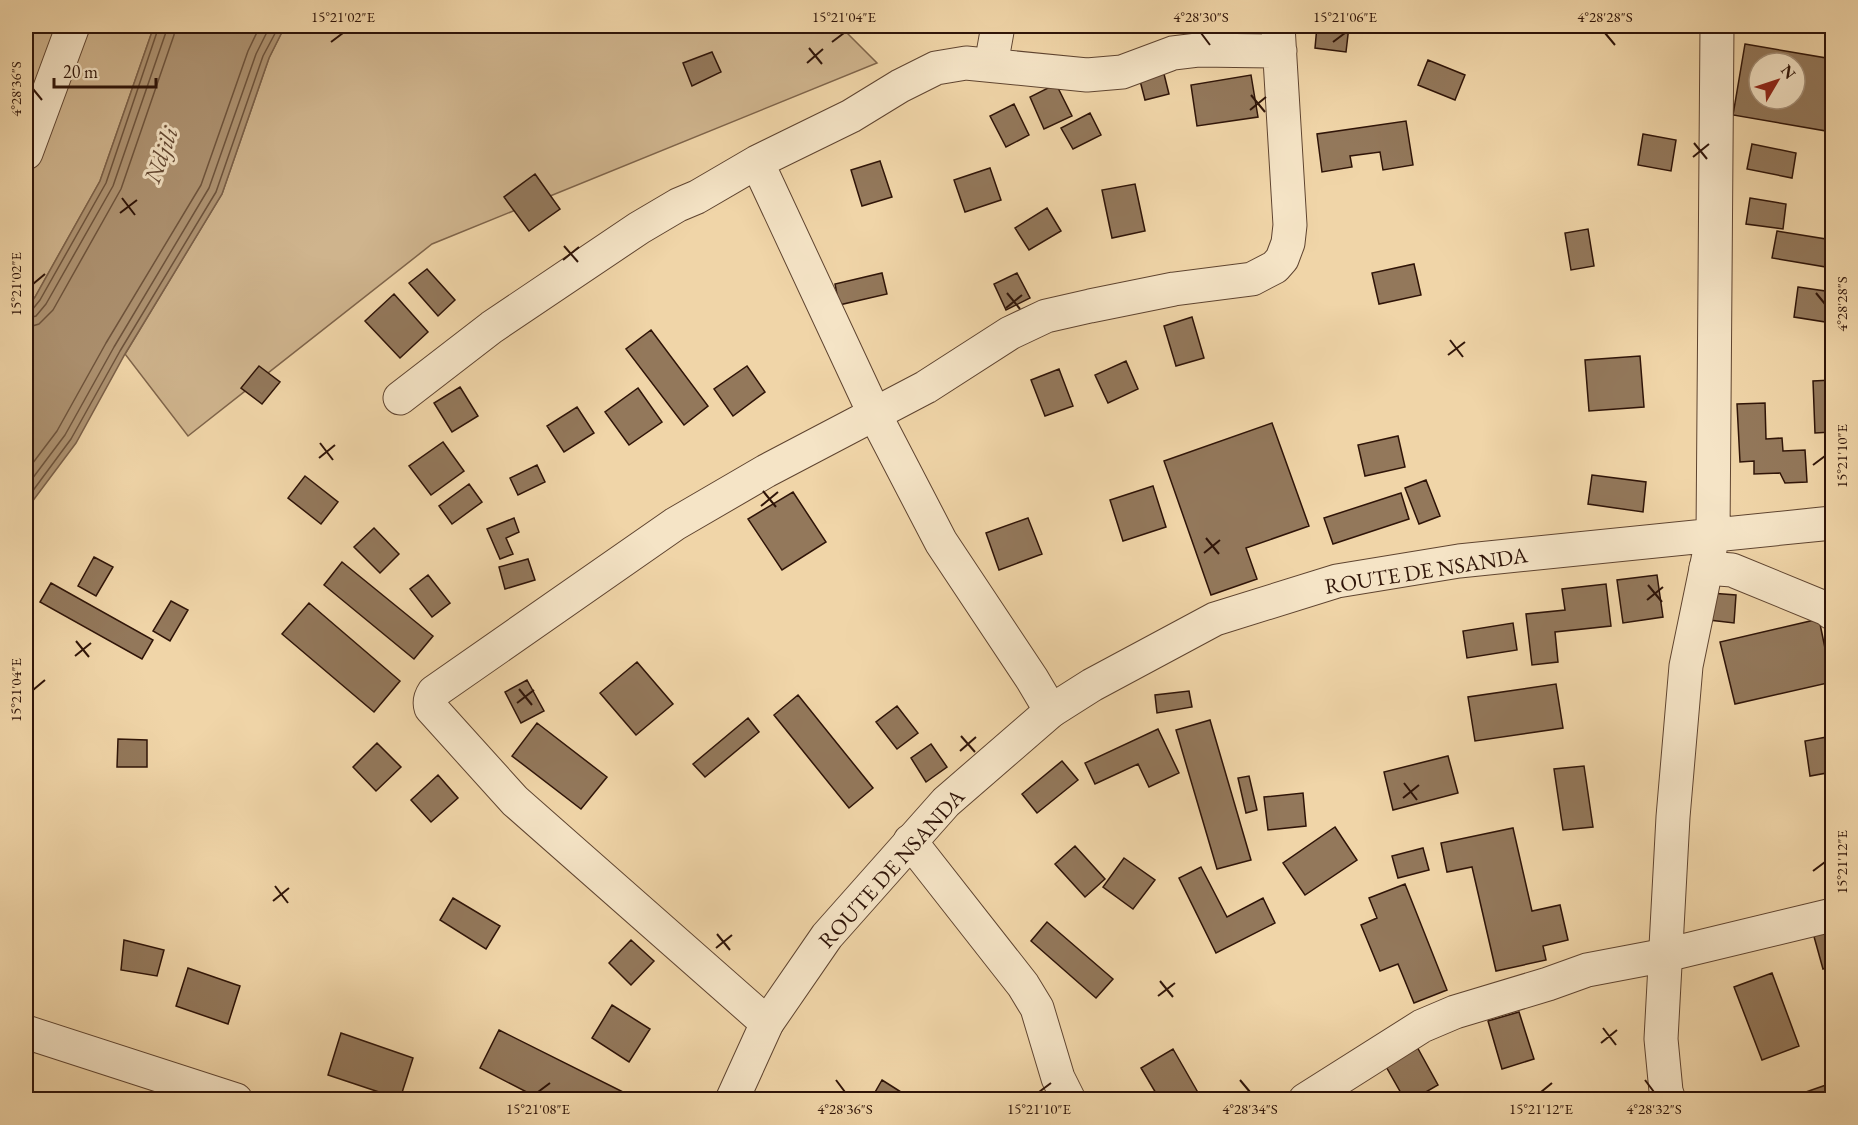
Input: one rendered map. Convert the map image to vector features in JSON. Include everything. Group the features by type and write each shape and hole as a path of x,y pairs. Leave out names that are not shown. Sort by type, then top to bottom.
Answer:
{"street":[{"path":"26,153 74,26"},
{"path":"992,64 998,26"},
{"path":"1669,1100 1666,1091 1661,1039 1673,817 1686,666 1713,535 1717,26"},
{"path":"400,398 492,327 639,228 757,162 851,116 900,86 936,68 966,63 1087,75 1122,72 1173,52 1279,38 1290,225 1288,243 1282,259 1275,267 1252,279 1174,289 1046,316 1011,333 926,387 766,471 675,524 434,692 429,703 431,708 515,801 767,1023"},
{"path":"757,162 875,415 941,542 1051,711"},
{"name":"ROUTE DE NSANDA","path":"732,1100 767,1023 827,936 946,801 1051,711 1092,685 1215,619 1337,581 1459,561 1833,523"},
{"path":"1706,568 1732,570 1833,613"},
{"path":"910,841 1023,985 1037,1008 1058,1078 1069,1100"},
{"path":"1305,1100 1422,1026 1455,1012 1587,970 1666,956 1833,915"},
{"path":"26,1032 236,1100"}],"shaded area":[{"path":"26,26 154,26 100,181 35,297 26,308"},
{"path":"285,26 840,26 877,63 432,244 188,436 125,354 222,194 269,58"}],"water":[{"name":"Ndjili","path":"154,26 285,26 269,58 222,194 125,354 76,443 26,510 26,308 35,297 100,181"}],"building":[{"path":"1317,26 1349,26 1346,52 1315,48"},
{"path":"1745,44 1786,51 1747,51 1747,111 1807,111 1807,55 1832,59 1832,132 1733,115"},
{"path":"712,52 721,72 692,86 683,63"},
{"path":"1428,60 1465,75 1455,100 1418,85"},
{"path":"1162,66 1169,94 1145,100 1138,73"},
{"path":"1251,75 1258,117 1197,126 1191,85"},
{"path":"1056,84 1072,116 1044,129 1030,97"},
{"path":"1014,104 1029,135 1006,147 990,116"},
{"path":"1090,113 1101,135 1073,149 1061,128"},
{"path":"1406,121 1413,165 1383,170 1380,152 1350,156 1352,167 1322,172 1317,134"},
{"path":"1643,134 1676,140 1671,171 1638,165"},
{"path":"1752,144 1796,153 1792,178 1747,169"},
{"path":"880,161 892,197 862,206 851,170"},
{"path":"990,168 1001,200 965,212 954,180"},
{"path":"535,174 560,209 529,231 504,197"},
{"path":"1135,184 1145,231 1112,238 1102,190"},
{"path":"1750,198 1786,204 1783,229 1746,224"},
{"path":"1047,208 1061,231 1029,250 1015,228"},
{"path":"1588,229 1594,266 1571,270 1565,233"},
{"path":"1777,231 1832,240 1832,268 1772,258"},
{"path":"1414,264 1421,295 1379,304 1372,273"},
{"path":"427,269 455,300 438,316 409,283"},
{"path":"882,273 887,294 839,305 835,284"},
{"path":"1017,273 1030,298 1006,310 994,284"},
{"path":"1798,287 1832,292 1832,323 1794,317"},
{"path":"394,294 428,332 400,358 365,321"},
{"path":"1192,317 1204,358 1176,366 1164,326"},
{"path":"651,330 708,406 684,425 626,349"},
{"path":"1640,356 1644,407 1589,411 1585,360"},
{"path":"1126,361 1138,389 1108,403 1095,375"},
{"path":"259,366 280,382 262,404 241,388"},
{"path":"747,366 765,392 733,416 714,389"},
{"path":"1059,369 1073,406 1045,416 1031,380"},
{"path":"1832,380 1832,432 1815,433 1813,381"},
{"path":"460,387 478,416 452,432 434,403"},
{"path":"638,388 662,422 629,445 605,412"},
{"path":"1765,403 1766,439 1782,438 1783,451 1805,450 1807,482 1785,483 1780,473 1754,474 1754,461 1740,462 1737,404"},
{"path":"577,407 594,433 564,452 547,426"},
{"path":"1272,423 1309,526 1246,548 1257,579 1211,595 1164,461"},
{"path":"1398,436 1405,467 1365,476 1358,445"},
{"path":"443,442 464,471 431,495 409,466"},
{"path":"537,465 545,482 518,495 510,478"},
{"path":"1592,475 1646,482 1643,512 1588,504"},
{"path":"305,476 338,502 321,524 288,498"},
{"path":"1426,480 1440,516 1419,524 1405,488"},
{"path":"469,484 482,502 452,524 439,506"},
{"path":"1153,486 1166,527 1123,541 1110,500"},
{"path":"793,492 826,542 782,570 748,519"},
{"path":"1401,493 1409,519 1333,544 1324,518"},
{"path":"514,518 519,532 506,538 513,554 500,559 487,529"},
{"path":"1028,518 1042,554 999,570 986,533"},
{"path":"374,528 399,554 380,573 354,547"},
{"path":"94,557 113,567 96,596 78,586"},
{"path":"528,559 535,580 505,589 499,567"},
{"path":"342,562 433,636 414,659 324,585"},
{"path":"428,575 450,603 432,617 410,589"},
{"path":"1657,575 1663,617 1623,623 1617,580"},
{"path":"51,583 153,640 142,659 40,602"},
{"path":"1606,584 1611,626 1555,632 1558,662 1532,665 1526,614 1565,610 1562,589"},
{"path":"1710,593 1736,595 1734,623 1709,620"},
{"path":"171,601 188,610 170,641 153,631"},
{"path":"309,603 400,681 374,712 282,634"},
{"path":"1819,619 1832,682 1735,704 1720,642"},
{"path":"1513,623 1517,650 1467,658 1463,631"},
{"path":"637,662 673,704 636,735 600,693"},
{"path":"527,680 544,711 521,723 505,692"},
{"path":"1556,684 1563,728 1475,741 1468,697"},
{"path":"1189,691 1192,707 1157,713 1155,695"},
{"path":"798,695 873,788 849,808 774,715"},
{"path":"897,706 918,733 897,749 876,722"},
{"path":"748,718 759,732 705,777 693,764"},
{"path":"1210,720 1251,860 1217,869 1176,730"},
{"path":"537,723 607,777 581,809 512,756"},
{"path":"1158,729 1179,773 1149,787 1138,764 1095,784 1085,763"},
{"path":"1832,736 1832,772 1810,776 1805,741"},
{"path":"118,739 147,740 147,767 117,767"},
{"path":"377,743 401,767 376,791 353,767"},
{"path":"931,744 947,767 926,782 911,758"},
{"path":"1448,756 1458,793 1393,810 1384,772"},
{"path":"1062,761 1078,780 1037,813 1022,794"},
{"path":"1584,766 1593,827 1563,830 1554,769"},
{"path":"438,775 458,798 431,822 411,800"},
{"path":"1249,776 1257,810 1246,813 1238,778"},
{"path":"1303,793 1306,826 1268,830 1264,797"},
{"path":"1335,827 1357,860 1305,895 1283,863"},
{"path":"1513,828 1532,911 1560,905 1568,940 1543,946 1546,960 1496,971 1472,867 1447,872 1441,843"},
{"path":"1075,846 1105,879 1085,897 1055,864"},
{"path":"1423,848 1429,870 1398,878 1392,856"},
{"path":"1124,858 1155,880 1133,909 1103,887"},
{"path":"1201,867 1227,917 1263,898 1275,923 1216,953 1179,878"},
{"path":"1405,884 1447,990 1414,1003 1398,964 1380,971 1361,925 1377,918 1369,898"},
{"path":"453,898 500,926 486,949 440,920"},
{"path":"1047,922 1113,979 1096,998 1031,941"},
{"path":"1832,928 1832,966 1823,969 1813,933"},
{"path":"124,940 164,950 157,976 121,970"},
{"path":"631,940 654,961 631,985 609,963"},
{"path":"188,968 240,986 228,1024 176,1006"},
{"path":"1772,973 1799,1046 1762,1060 1734,987"},
{"path":"612,1005 650,1029 629,1062 592,1038"},
{"path":"1519,1012 1534,1059 1502,1069 1488,1021"},
{"path":"499,1030 637,1099 542,1100 480,1068"},
{"path":"341,1033 413,1058 400,1099 328,1075"},
{"path":"1416,1045 1438,1085 1412,1100 1405,1100 1384,1063"},
{"path":"1173,1049 1200,1096 1195,1100 1160,1100 1141,1068"},
{"path":"882,1080 912,1099 882,1100 874,1094"},
{"path":"1826,1085 1831,1100 1801,1100 1800,1094"}]}
